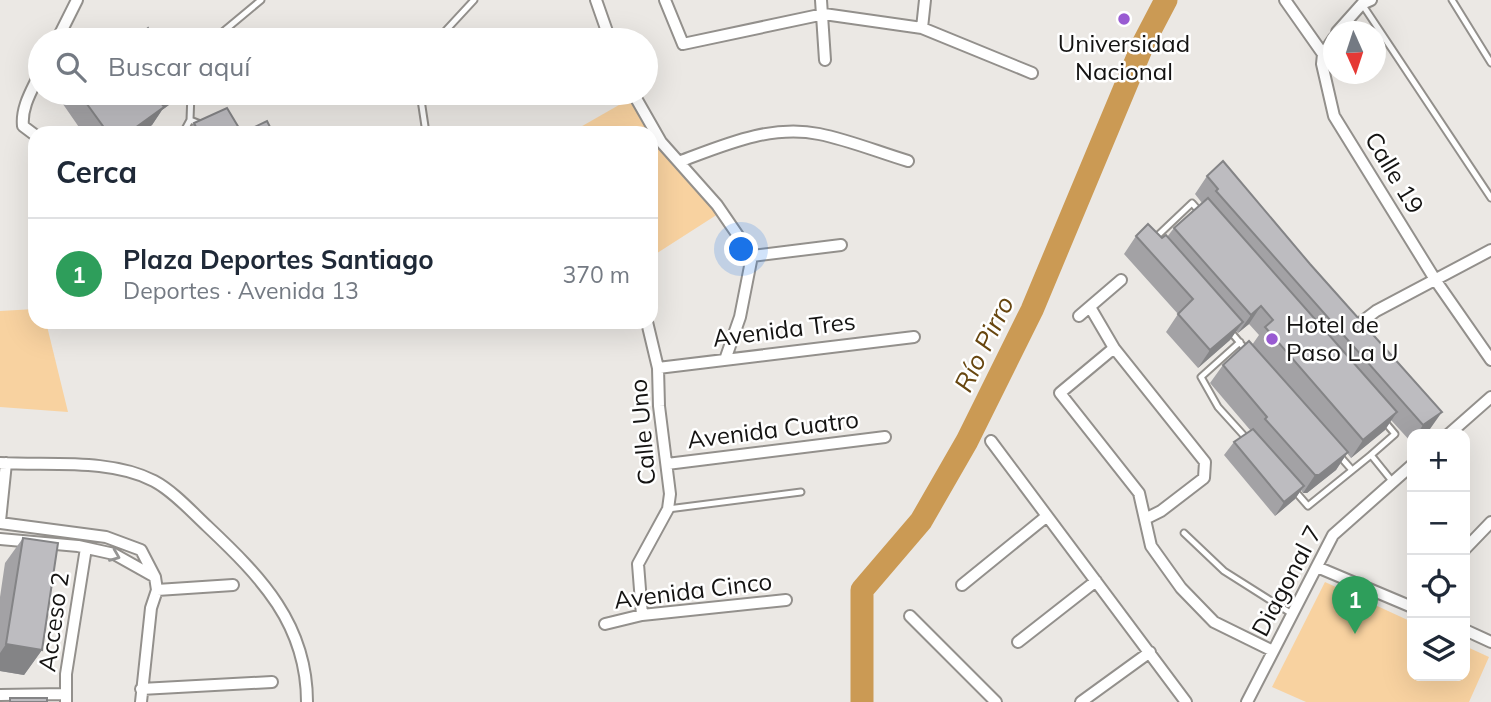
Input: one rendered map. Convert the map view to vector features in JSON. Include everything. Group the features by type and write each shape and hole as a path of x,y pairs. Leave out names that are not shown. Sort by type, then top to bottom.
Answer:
{"street":[{"path":"63,28 77,0"},
{"path":"596,0 606,28"},
{"path":"665,0 679,41 687,45 770,24 824,14 922,28 1032,74"},
{"path":"821,0 825,60"},
{"path":"922,28 925,0"},
{"name":"Calle 19","path":"1285,0 1323,54"},
{"path":"1347,21 1364,1"},
{"name":"Calle 19","path":"1325,84 1334,116 1436,281 1491,360"},
{"path":"28,97 22,120 23,126 28,130"},
{"path":"640,105 652,126"},
{"path":"681,161 733,142 794,132 818,134 908,161"},
{"path":"658,137 717,205 752,256 740,317 726,358"},
{"path":"752,256 841,245"},
{"path":"1359,324 1376,311 1491,250"},
{"path":"1079,316 1121,280"},
{"path":"1090,307 1114,348 1205,462 1204,478 1161,511 1147,518"},
{"name":"Calle Uno","path":"642,615 638,564 668,509 670,495 659,406 658,368 650,329"},
{"name":"Avenida Tres","path":"658,368 914,337"},
{"path":"1114,348 1060,393 1139,493 1147,518 1151,546 1189,596 1214,622 1273,651"},
{"path":"1455,429 1491,397"},
{"name":"Avenida Cuatro","path":"667,464 885,437"},
{"path":"991,441 1186,702"},
{"path":"141,702 151,608 157,590 155,577 141,550 106,537 0,522 3,463 107,469 155,482 254,570 272,595 300,647 307,671 307,702"},
{"name":"Diagonal 7","path":"1247,702 1333,535 1407,469"},
{"path":"962,584 1047,516"},
{"path":"1470,544 1491,522"},
{"path":"0,539 86,548 114,554 155,577"},
{"name":"Acceso 2","path":"66,698 66,674 86,548"},
{"path":"1317,568 1407,605"},
{"path":"1018,642 1096,580"},
{"path":"157,590 233,585"},
{"name":"Avenida Cinco","path":"605,624 642,615 786,600"},
{"path":"910,616 996,702"},
{"path":"1470,632 1491,642"},
{"path":"1081,702 1150,652"},
{"path":"141,689 272,682"},
{"path":"0,695 66,698"}],"lane":[{"path":"449,28 474,0"},
{"path":"1452,0 1491,63"},
{"path":"227,28 259,1"},
{"path":"1364,1 1491,198"},
{"path":"187,126 191,105"},
{"path":"422,105 425,126"},
{"path":"190,120 205,126"},
{"path":"1160,252 1151,242 1192,203 1201,214"},
{"path":"1222,322 1248,352"},
{"path":"1240,342 1201,377 1218,407 1254,446"},
{"path":"1290,486 1308,506 1371,455 1395,434 1377,413"},
{"path":"1335,450 1352,470"},
{"path":"1371,455 1392,481"},
{"path":"668,509 801,492"},
{"path":"1184,533 1224,571 1292,614"}],"shaded area":[{"path":"619,105 634,105 651,126 582,126"},
{"path":"658,135 718,214 658,253"},
{"path":"28,309 28,329 48,329 68,412 0,407 0,311"},
{"path":"1325,582 1407,620 1407,681 1470,681 1470,648 1489,657 1469,702 1306,702 1272,687"}],"building":[{"path":"88,105 164,107 138,126 103,126"},
{"path":"227,108 238,126 196,126 194,123"},
{"path":"267,121 270,126 257,126"},
{"path":"1223,161 1310,264 1442,412 1423,425 1216,191 1218,189 1207,176"},
{"path":"1208,198 1397,412 1363,440 1265,327 1273,320 1261,306 1251,315 1174,228"},
{"path":"1148,224 1162,238 1166,235 1243,322 1210,350 1178,314 1193,299 1136,236"},
{"path":"1249,341 1348,452 1319,475 1315,475 1265,419 1267,417 1223,365"},
{"path":"1253,429 1304,486 1284,502 1234,442"},
{"path":"23,538 58,543 42,650 6,644"},
{"path":"10,698 47,698 47,702 10,702"}],"waterway":[{"name":"Río Pirro","path":"862,702 862,590 921,521 967,441 1032,310 1144,42 1166,0"}],"place":[{"name":"Universidad Nacional","path":"1124,19"},
{"name":"Hotel de Paso La U","path":"1272,339"},
{"name":"Plaza Deportes Santiago","path":"1355,634"}]}
